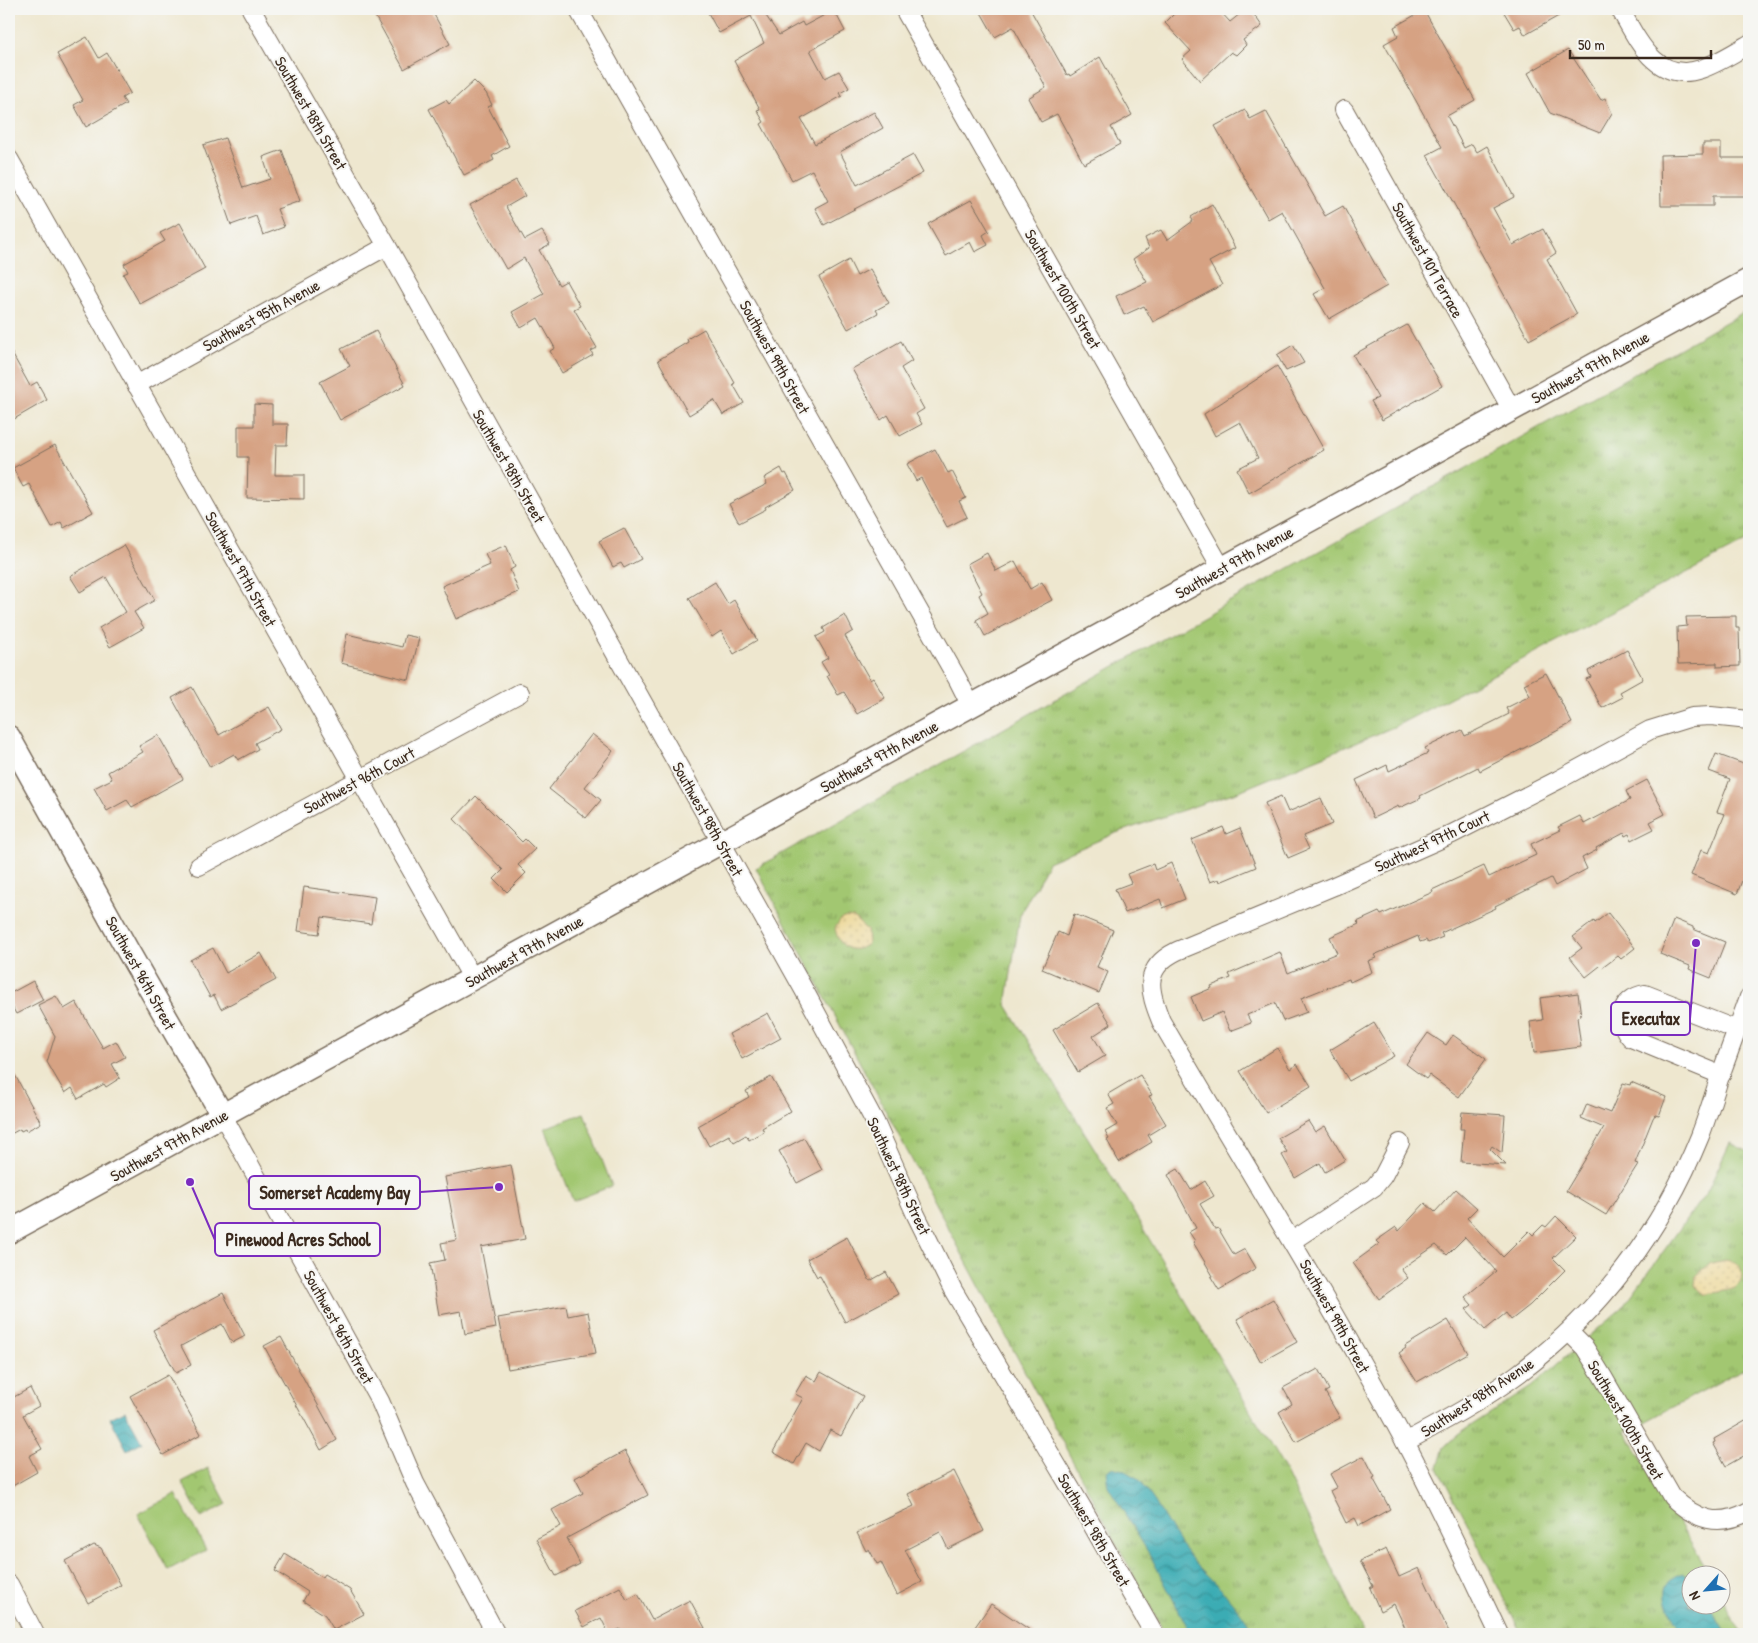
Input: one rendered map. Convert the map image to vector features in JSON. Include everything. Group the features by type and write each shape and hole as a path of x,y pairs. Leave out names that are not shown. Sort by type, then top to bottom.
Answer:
{"street":[{"name":"Southwest 98th Street","path":"251,9 387,246 804,990 875,1122 916,1215 953,1290 1086,1514 1154,1634"},
{"name":"Southwest 99th Street","path":"578,9 971,706"},
{"name":"Southwest 100th Street","path":"904,9 1222,569"},
{"path":"1620,9 1643,48 1659,65 1668,70 1684,73 1701,69 1749,44"},
{"name":"Southwest 101 Terrace","path":"1344,110 1512,410"},
{"name":"Southwest 97th Street","path":"9,159 474,979"},
{"name":"Southwest 95th Avenue","path":"136,385 387,246"},
{"name":"Southwest 97th Avenue","path":"9,1232 1749,280"},
{"name":"Southwest 96th Court","path":"199,866 520,693"},
{"name":"Southwest 97th Court","path":"1155,1007 1151,987 1152,974 1162,961 1177,951 1325,890 1452,834 1650,730 1692,717 1711,716 1749,720"},
{"name":"Southwest 96th Street","path":"9,737 128,951 223,1116 380,1401 415,1482 496,1634"},
{"path":"1721,1074 1630,1038 1624,1029 1621,1014 1632,998 1645,994 1737,1030"},
{"name":"Southwest 98th Avenue","path":"1405,1442 1472,1404 1518,1374 1568,1332 1607,1291 1640,1249 1674,1191 1700,1136 1749,997"},
{"name":"Southwest 99th Street","path":"1155,1007 1161,1021 1292,1241 1405,1442 1499,1634"},
{"path":"1292,1241 1374,1187 1384,1176 1400,1143"},
{"name":"Southwest 100th Street","path":"1568,1332 1585,1348 1666,1490 1672,1497 1685,1508 1701,1517 1716,1520 1731,1520 1749,1511"},
{"path":"9,1584 35,1634"}],"green space":[{"path":"1749,309 1749,540 1396,726 1239,791 1116,833 1048,862 1020,915 1006,1005 1128,1203 1284,1468 1364,1634 1165,1634 756,868"},
{"path":"584,1113 612,1186 573,1201 545,1128"},
{"path":"1730,1143 1749,1152 1749,1366 1626,1432 1705,1566 1680,1566 1680,1616 1730,1616 1743,1634 1521,1634 1438,1468 1444,1447 1458,1434 1531,1387 1623,1307 1708,1190"},
{"path":"208,1468 227,1504 201,1518 182,1482"},
{"path":"176,1494 206,1550 168,1570 138,1514"}],"sand":[{"path":"847,917 854,918 867,930 868,944 851,949 842,944 835,928 841,919"},
{"path":"1725,1260 1736,1262 1741,1269 1742,1276 1738,1286 1715,1293 1704,1294 1701,1292 1695,1285 1696,1276 1711,1263"}],"water":[{"path":"125,1411 142,1442 127,1450 110,1418"},
{"path":"1112,1467 1123,1470 1139,1479 1180,1544 1195,1563 1222,1590 1245,1618 1255,1634 1191,1634 1151,1557 1108,1486 1106,1472"},
{"path":"1680,1574 1680,1616 1716,1616 1728,1634 1683,1634 1673,1618 1666,1600 1668,1584 1673,1578"}],"building":[{"path":"371,9 431,9 450,44 404,69"},
{"path":"706,9 765,9 762,10 779,35 802,22 804,26 834,10 845,31 810,50 825,78 839,71 849,88 840,93 842,96 801,119 815,144 874,112 883,128 840,152 857,185 913,155 923,173 824,225 815,208 828,201 812,170 792,180 761,124 764,122 757,110 760,109 734,61 764,43 751,16 719,33"},
{"path":"979,9 1030,9 1067,75 1069,74 1070,76 1100,57 1132,115 1111,127 1120,144 1084,164 1057,114 1041,122 1028,98 1046,87 1013,27 995,37"},
{"path":"1179,9 1218,9 1230,22 1246,9 1250,9 1262,26 1243,40 1246,45 1236,55 1231,52 1200,81 1182,59 1191,51 1165,23"},
{"path":"1502,9 1571,9 1525,35 1520,26 1514,29"},
{"path":"1424,10 1475,100 1447,116 1464,148 1472,144 1477,152 1487,146 1514,197 1493,208 1513,245 1543,229 1556,253 1547,259 1577,314 1529,340 1427,155 1442,147 1384,44 1398,36 1394,27"},
{"path":"87,37 99,58 107,53 130,93 122,98 126,104 86,127 74,105 83,100 57,54"},
{"path":"1568,50 1601,100 1605,98 1612,113 1600,133 1550,113 1528,73"},
{"path":"474,81 486,93 492,105 488,107 509,146 492,156 494,160 464,175 429,109 446,100 449,104"},
{"path":"1245,110 1250,119 1266,111 1325,216 1343,206 1387,286 1329,319 1314,294 1325,288 1282,211 1268,219 1215,126"},
{"path":"225,138 243,188 270,179 263,157 282,150 300,201 277,209 284,227 263,235 256,216 231,225 203,145"},
{"path":"1703,143 1721,143 1721,158 1749,158 1749,196 1713,196 1713,206 1661,206 1660,155 1703,154"},
{"path":"516,180 525,196 506,207 525,240 542,231 550,244 539,250 559,285 566,281 580,306 574,309 597,348 591,351 593,355 562,373 550,351 555,348 538,318 521,328 512,312 544,294 524,258 506,269 470,205"},
{"path":"971,200 989,231 983,235 988,245 975,252 970,242 946,256 928,224"},
{"path":"1212,204 1235,248 1209,262 1222,285 1153,322 1144,306 1124,315 1116,296 1147,282 1133,259 1149,248 1145,238 1161,230 1167,240 1193,221 1191,217"},
{"path":"180,223 205,269 140,304 123,274 128,272 124,264 165,241 160,233"},
{"path":"849,260 857,276 870,269 889,303 876,310 878,313 848,329 819,277"},
{"path":"1407,325 1442,386 1382,420 1371,401 1378,398 1353,355"},
{"path":"704,329 735,383 733,384 744,403 723,415 714,400 689,415 658,360 688,342 687,339"},
{"path":"376,331 405,385 340,420 320,382 350,366 341,349"},
{"path":"901,341 912,361 901,368 924,409 916,414 922,424 900,436 888,415 881,420 852,369"},
{"path":"1293,345 1304,363 1286,371 1277,355"},
{"path":"9,348 30,386 37,382 47,400 9,422"},
{"path":"1277,366 1324,450 1249,493 1237,469 1258,458 1240,422 1215,436 1204,414"},
{"path":"254,404 272,405 272,424 288,424 287,445 276,445 275,475 304,475 304,499 247,498 248,457 238,457 238,426 254,426"},
{"path":"55,445 93,512 64,528 61,522 52,527 29,484 23,487 13,468"},
{"path":"935,449 948,473 952,471 966,498 959,501 967,517 947,527 921,478 916,481 907,464"},
{"path":"781,468 784,474 786,473 795,490 765,507 766,509 739,523 729,504 767,484 764,478"},
{"path":"624,528 641,559 624,568 621,563 613,567 599,541"},
{"path":"124,545 155,600 134,612 144,628 110,647 99,628 126,612 106,577 80,592 70,576"},
{"path":"506,545 515,567 510,570 519,592 456,619 442,586 490,565 485,554"},
{"path":"987,553 996,571 1015,561 1030,589 1042,582 1052,600 985,636 976,620 988,613 979,595 982,593 967,564"},
{"path":"715,582 728,604 734,600 757,640 734,654 721,631 712,637 689,598"},
{"path":"845,615 853,631 845,636 870,680 873,678 885,698 857,714 844,692 838,695 827,676 829,675 821,662 828,658 816,637 825,632 823,628"},
{"path":"1736,616 1736,628 1739,628 1740,666 1717,667 1717,663 1678,664 1677,627 1687,626 1686,617"},
{"path":"347,634 402,647 405,635 419,638 409,680 341,663"},
{"path":"1627,650 1643,679 1620,692 1623,697 1602,708 1586,679 1591,677 1588,671"},
{"path":"1546,673 1572,723 1480,771 1478,767 1420,796 1421,798 1373,818 1356,780 1387,765 1389,771 1428,753 1425,748 1462,730 1465,736 1509,714 1506,708 1530,696 1524,684"},
{"path":"192,687 219,735 269,707 281,729 255,743 258,749 238,760 234,754 210,767 172,698"},
{"path":"592,734 613,751 585,787 601,800 586,818 549,789"},
{"path":"158,735 183,779 132,807 127,800 107,811 94,788 112,779 108,772 143,752 139,746"},
{"path":"1716,754 1749,766 1749,862 1737,894 1691,875 1701,850 1709,853 1725,814 1717,812 1730,779 1709,771"},
{"path":"1647,780 1665,814 1650,822 1654,829 1632,840 1629,834 1625,836 1624,833 1596,848 1597,850 1582,858 1587,869 1555,886 1551,878 1495,906 1496,908 1441,933 1443,937 1428,943 1426,940 1420,942 1418,936 1374,955 1376,958 1368,961 1372,972 1350,982 1349,979 1301,998 1307,1012 1283,1021 1275,1003 1247,1015 1251,1023 1230,1031 1222,1012 1201,1021 1191,997 1231,978 1229,974 1280,952 1288,973 1337,953 1330,937 1359,924 1357,922 1379,912 1381,915 1433,892 1432,890 1484,866 1489,877 1536,855 1531,844 1560,830 1558,827 1580,816 1584,824 1630,800 1626,791"},
{"path":"476,796 522,842 525,839 535,849 518,865 526,873 507,892 494,879 503,870 454,819"},
{"path":"1281,796 1288,812 1321,798 1332,824 1303,836 1309,849 1288,858 1265,803"},
{"path":"1223,827 1226,834 1240,828 1256,867 1220,882 1219,879 1210,882 1192,840"},
{"path":"1171,863 1185,899 1163,908 1160,899 1125,913 1115,889 1131,883 1127,874 1153,864 1155,870"},
{"path":"304,887 375,897 371,924 322,917 319,934 298,931"},
{"path":"1608,913 1635,948 1621,959 1618,956 1602,968 1600,966 1586,977 1570,957 1582,948 1573,937"},
{"path":"1074,914 1113,930 1097,967 1108,972 1099,993 1042,969 1058,932 1067,936"},
{"path":"1674,919 1725,942 1711,978 1689,969 1690,966 1660,954"},
{"path":"213,948 226,973 261,953 276,980 221,1009 214,995 210,997 190,960"},
{"path":"33,981 43,1000 16,1014 9,1001 9,994"},
{"path":"1578,993 1581,1016 1577,1017 1581,1047 1534,1053 1530,1022 1543,1020 1540,998"},
{"path":"56,996 64,1009 76,1002 103,1048 116,1041 125,1057 112,1064 120,1078 106,1087 104,1084 78,1099 72,1088 65,1093 47,1062 55,1036 38,1005"},
{"path":"1098,1003 1111,1024 1093,1036 1105,1056 1078,1072 1053,1030"},
{"path":"768,1013 781,1038 742,1059 729,1034"},
{"path":"1374,1023 1394,1056 1349,1081 1330,1050"},
{"path":"1428,1033 1446,1045 1453,1035 1486,1059 1459,1097 1429,1075 1426,1079 1406,1064"},
{"path":"1277,1048 1290,1069 1297,1064 1311,1086 1266,1113 1240,1071"},
{"path":"9,1064 41,1123 26,1131 25,1129 21,1131 20,1129 9,1135"},
{"path":"1140,1075 1152,1095 1149,1096 1166,1124 1148,1135 1152,1142 1119,1162 1107,1140 1109,1139 1105,1132 1117,1125 1107,1108 1114,1104 1108,1094"},
{"path":"771,1077 791,1111 762,1128 764,1132 749,1140 746,1135 734,1142 729,1135 709,1146 698,1126 749,1097 746,1091"},
{"path":"1631,1082 1666,1097 1659,1116 1655,1115 1653,1118 1635,1163 1638,1164 1606,1215 1566,1191 1604,1128 1581,1118 1587,1104 1610,1113 1623,1083 1630,1085"},
{"path":"1462,1112 1505,1115 1502,1153 1492,1146 1490,1149 1506,1165 1461,1162 1464,1129 1460,1129"},
{"path":"1308,1121 1315,1132 1325,1126 1345,1160 1325,1172 1320,1163 1295,1178 1282,1155 1287,1152 1278,1138"},
{"path":"804,1138 822,1170 797,1183 779,1151"},
{"path":"511,1165 525,1239 481,1247 496,1328 465,1334 461,1311 439,1315 430,1263 445,1260 441,1243 457,1240 445,1177"},
{"path":"1178,1169 1191,1190 1205,1181 1214,1196 1200,1204 1215,1229 1218,1228 1234,1255 1245,1249 1256,1268 1219,1290 1193,1242 1195,1241 1189,1232 1196,1228 1168,1175"},
{"path":"1456,1189 1477,1208 1467,1218 1503,1257 1529,1231 1533,1235 1543,1225 1546,1227 1556,1216 1576,1236 1553,1258 1565,1270 1530,1305 1511,1320 1506,1313 1485,1330 1466,1309 1472,1305 1465,1297 1496,1271 1465,1237 1447,1255 1436,1245 1401,1269 1408,1278 1379,1299 1353,1263 1379,1244 1376,1241 1396,1227 1399,1231 1425,1203 1435,1212"},
{"path":"847,1237 870,1281 886,1272 898,1294 845,1322 820,1276 817,1277 807,1259"},
{"path":"223,1293 245,1336 232,1343 222,1324 181,1346 191,1365 176,1373 153,1330"},
{"path":"1273,1299 1297,1342 1261,1362 1237,1319"},
{"path":"566,1306 568,1316 588,1312 596,1353 508,1369 498,1318"},
{"path":"1448,1320 1468,1353 1417,1382 1399,1353 1406,1348 1405,1346"},
{"path":"281,1337 337,1440 321,1450 264,1346"},
{"path":"1318,1369 1329,1390 1325,1392 1340,1418 1296,1442 1279,1412 1292,1404 1283,1388"},
{"path":"821,1372 863,1396 841,1436 830,1430 819,1451 806,1443 794,1464 773,1452 803,1398 795,1394 806,1375 816,1381"},
{"path":"168,1375 201,1434 163,1455 130,1396"},
{"path":"9,1388 14,1397 30,1388 39,1406 23,1415 42,1449 29,1456 37,1472 9,1488"},
{"path":"1749,1419 1749,1453 1726,1466 1713,1443 1715,1442 1714,1439"},
{"path":"625,1451 648,1495 567,1538 580,1564 556,1576 536,1539 561,1526 552,1510 583,1493 575,1478"},
{"path":"1364,1456 1375,1477 1373,1478 1390,1509 1359,1526 1355,1518 1346,1523 1330,1491 1337,1487 1330,1474"},
{"path":"954,1471 984,1531 948,1549 940,1532 905,1550 922,1582 897,1595 881,1562 877,1564 869,1549 866,1551 857,1533 914,1506 908,1494"},
{"path":"94,1545 101,1548 121,1585 88,1603 65,1561"},
{"path":"1386,1549 1399,1577 1419,1568 1450,1634 1408,1634 1394,1604 1380,1611 1370,1588 1373,1586 1360,1561"},
{"path":"285,1554 322,1577 324,1574 350,1590 364,1614 334,1630 325,1615 303,1601 308,1592 275,1571"},
{"path":"620,1587 627,1600 638,1594 652,1620 690,1600 705,1628 693,1634 623,1634 620,1629 609,1634 601,1618 584,1627 575,1611"},
{"path":"991,1604 1036,1634 970,1634"}],"place":[{"name":"Executax","path":"1696,943"},
{"name":"Pinewood Acres School","path":"190,1182"},
{"name":"Somerset Academy Bay","path":"499,1187"}]}
